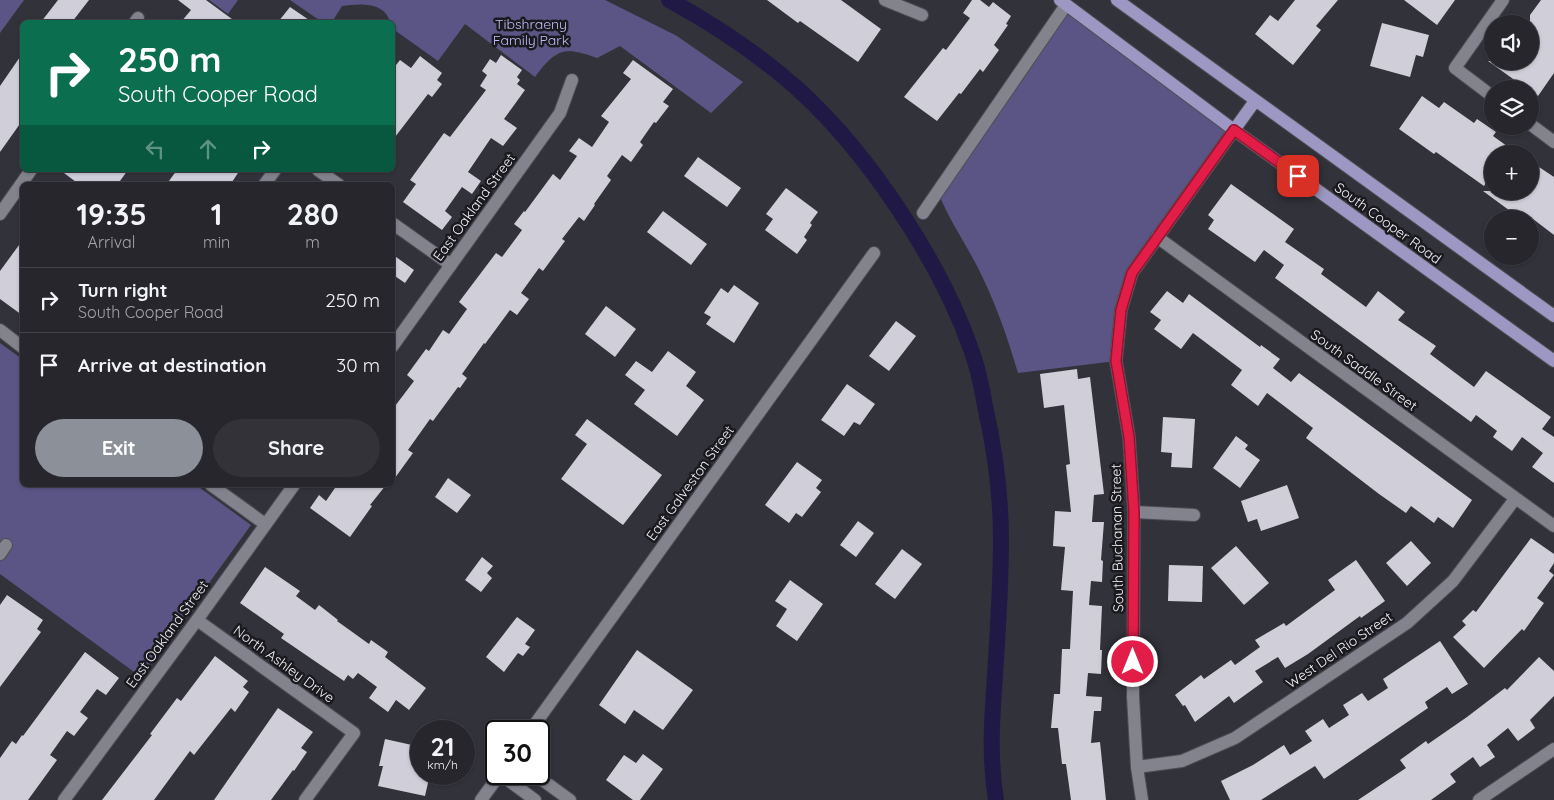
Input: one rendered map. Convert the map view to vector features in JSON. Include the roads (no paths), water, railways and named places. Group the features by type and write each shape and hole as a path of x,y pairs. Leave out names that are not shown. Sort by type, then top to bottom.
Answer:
{"main road":[{"name":"South Cooper Road","path":"1117,0 1554,316"},
{"name":"South Cooper Road","path":"1063,2 1234,130 1554,361"},
{"path":"1234,130 1255,101"}],"street":[{"path":"885,0 922,15"},
{"path":"1484,90 1456,68 1503,0"},
{"path":"923,213 1063,2"},
{"name":"East Oakland Street","path":"395,343 560,113 572,80"},
{"name":"South Buchanan Street","path":"1142,800 1137,768 1133,697 1134,512 1129,437 1116,361 1121,310 1132,273 1234,130"},
{"path":"1539,131 1554,142"},
{"path":"321,172 335,182"},
{"path":"0,214 20,186"},
{"path":"395,225 451,265"},
{"name":"South Saddle Street","path":"1157,237 1554,526"},
{"name":"East Galveston Street","path":"538,720 874,253"},
{"path":"0,330 20,345"},
{"path":"214,487 265,524"},
{"name":"East Oakland Street","path":"64,800 293,487"},
{"name":"West Del Rio Street","path":"1137,768 1182,761 1235,738 1407,623 1453,581 1516,499"},
{"path":"1134,512 1194,515"},
{"name":"North Ashley Drive","path":"197,620 354,734 306,800"},
{"path":"1479,800 1554,749"},
{"path":"481,800 492,785"},
{"path":"515,785 535,800"},
{"path":"549,785 570,800"}],"waterway":[{"path":"669,0 720,30 753,53 799,90 825,116 851,145 900,211 942,282 959,318 974,358 981,385 992,439 999,489 1000,591 992,738 992,769 996,800"}],"park label":[{"name":"Tibshraeny Family Park","path":"531,32"}]}
